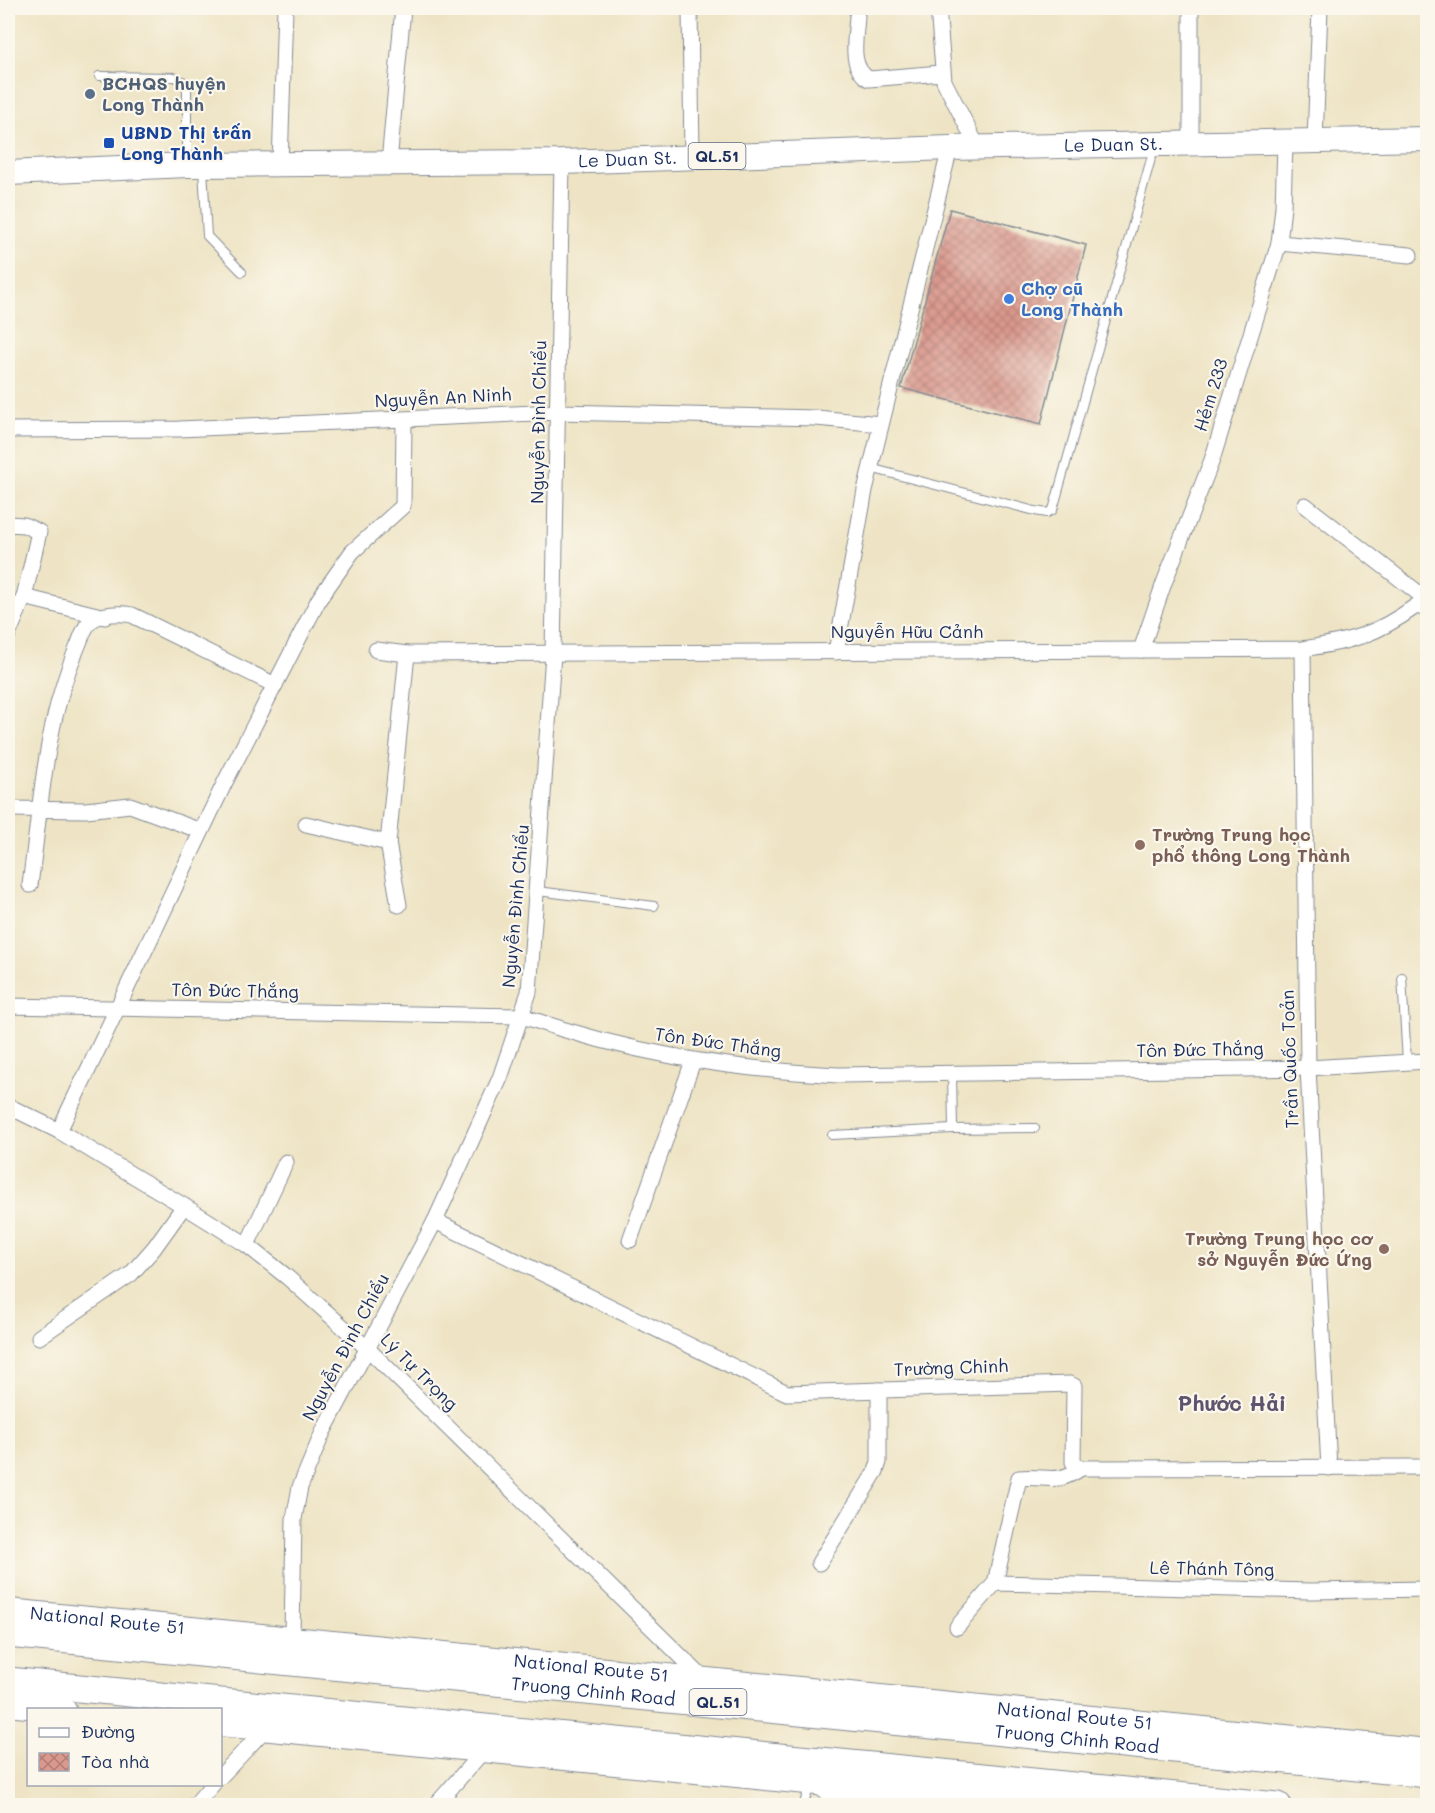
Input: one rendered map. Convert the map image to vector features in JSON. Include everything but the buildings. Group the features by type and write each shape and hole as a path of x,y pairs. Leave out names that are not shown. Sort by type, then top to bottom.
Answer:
{"highway":[{"name":"Truong Chinh Road","path":"9,1622 702,1689 1428,1774"},
{"path":"8,1681 202,1708"},
{"path":"222,1711 810,1782 1278,1806"}],"main road":[{"name":"Le Duan St.","path":"8,173 195,165 562,162 950,148 1285,144 1315,141 1428,139"},
{"name":"National Route 51","path":"702,1689 1428,1751"},
{"path":"8,1704 45,1708"},
{"path":"222,1724 266,1717 484,1750 1049,1806"}],"street":[{"path":"280,165 285,8"},
{"path":"389,164 403,8"},
{"path":"690,8 692,157"},
{"path":"938,8 941,72 978,148"},
{"path":"1191,8 1191,144"},
{"path":"1315,141 1320,8"},
{"path":"856,16 855,66 860,74 869,79 941,72"},
{"name":"Hẻm 233","path":"1142,650 1164,583 1212,460 1279,243 1283,207 1285,144"},
{"path":"836,652 870,468 950,148"},
{"name":"Nguyễn Đình Chiểu","path":"291,1649 294,1519 300,1487 323,1432 369,1350 435,1221 501,1078 522,1016 532,974 553,654 562,162"},
{"path":"1279,243 1410,255"},
{"name":"Nguyễn An Ninh","path":"8,430 179,429 559,412 816,418 881,424"},
{"path":"59,1131 201,831 275,685 337,571 352,552 403,506 404,420"},
{"path":"1305,505 1424,603"},
{"path":"8,524 24,525 39,532 24,597 8,635"},
{"path":"24,597 105,616"},
{"name":"Nguyễn Hữu Cảnh","path":"376,650 407,654 553,654 1303,649 1351,642 1388,627 1424,603"},
{"path":"30,885 52,718 69,666 86,627 93,619 120,613 132,615 275,685"},
{"name":"Trần Quốc Toản","path":"1303,649 1308,1068 1329,1468"},
{"path":"399,905 388,843 407,654"},
{"path":"8,809 86,810 130,805 201,831"},
{"path":"306,824 388,843"},
{"name":"Tôn Đức Thắng","path":"8,1006 522,1016 584,1037 693,1061 776,1072 828,1075 1308,1068 1428,1061"},
{"path":"630,1240 693,1061"},
{"name":"Lý Tự Trọng","path":"8,1106 59,1131 184,1206 247,1245 287,1277 369,1350 702,1689"},
{"path":"247,1245 286,1162"},
{"path":"39,1337 131,1274 154,1248 184,1206"},
{"name":"Trường Chinh","path":"435,1221 787,1393 1071,1384 1074,1386 1073,1462 1081,1468"},
{"path":"819,1563 876,1471 879,1390"},
{"path":"957,1628 996,1583 1019,1478 1057,1480 1067,1478 1081,1468 1428,1467"},
{"name":"Lê Thánh Tông","path":"996,1583 1310,1591 1428,1589"},
{"path":"222,1774 266,1717"},
{"path":"435,1806 484,1750"},
{"path":"810,1782 846,1806"},
{"path":"194,1806 212,1786"}],"lane":[{"path":"99,76 174,77 184,82 187,89 195,165 207,236 242,272"},
{"path":"870,468 1035,511 1047,513 1053,510 1155,144"},
{"path":"538,891 654,906"},
{"path":"1402,977 1407,1062"},
{"path":"952,1073 953,1129"},
{"path":"831,1134 1035,1128"}],"place":[{"name":"BCHQS huyện Long Thành","path":"90,94"},
{"name":"UBND Thị trấn Long Thành","path":"109,143"},
{"name":"Chợ cũ Long Thành","path":"1009,299"},
{"name":"Trường Trung học phổ thông Long Thành","path":"1140,845"},
{"name":"Trường Trung học cơ sở Nguyễn Đức Ứng","path":"1384,1249"}],"district":[{"name":"Phước Hải","path":"1232,1404"}]}
